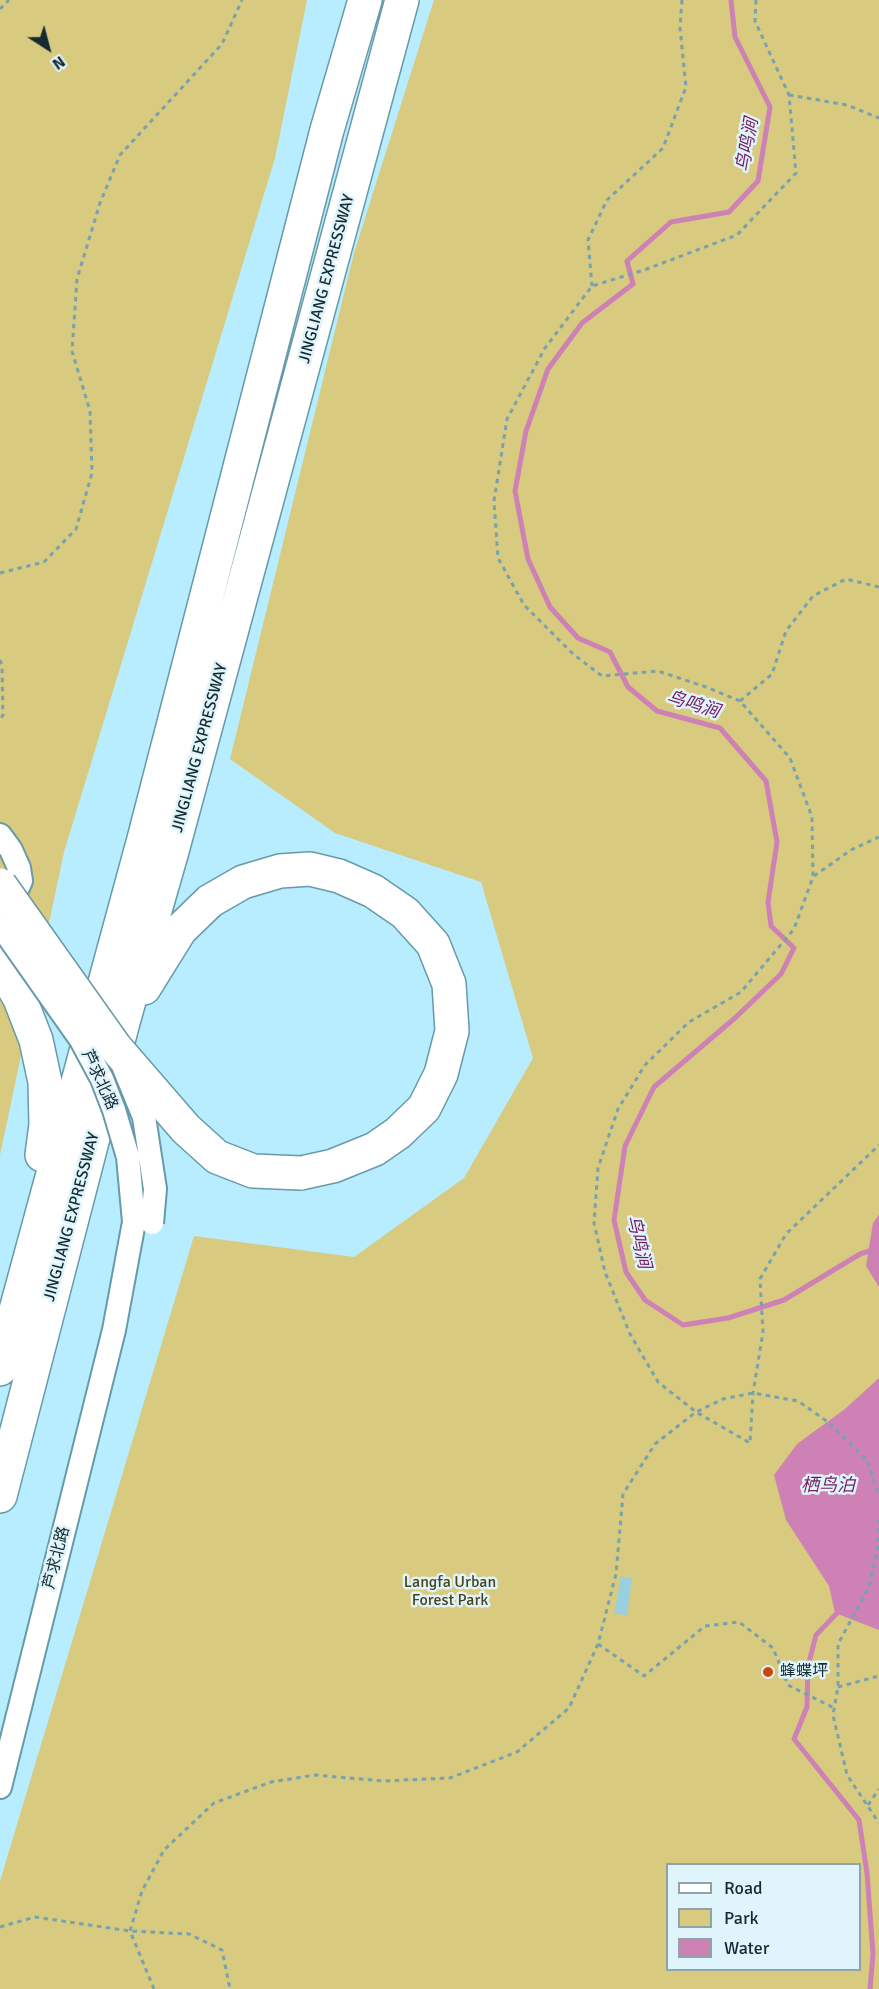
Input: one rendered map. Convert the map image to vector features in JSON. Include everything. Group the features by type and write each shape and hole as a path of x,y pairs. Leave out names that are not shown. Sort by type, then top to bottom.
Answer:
{"highway":[{"name":"JINGLIANG EXPRESSWAY","path":"0,1496 119,1035 158,845 327,130 365,0"},
{"name":"JINGLIANG EXPRESSWAY","path":"0,1369 32,1250 158,845 402,0"},
{"path":"0,885 119,1035 186,1129 217,1158 253,1171 301,1173 333,1166 375,1149 398,1133 424,1108 441,1074 452,1030 449,984 433,944 405,913 373,891 339,876 310,869 280,871 243,882 210,901 180,930 119,1035"},
{"path":"0,963 20,999 36,1040 45,1082 46,1125 32,1250"}],"street":[{"path":"0,835 11,850 19,868 21,881 15,894 0,905"},
{"name":"芦求北路","path":"0,925 81,1040 102,1079 128,1157 143,1222"},
{"name":"芦求北路","path":"0,1787 114,1330 143,1222 155,1190 144,1117 119,1035"}],"path":[{"path":"0,9 9,0"},
{"path":"0,573 44,562 75,529 92,473 90,411 72,351 77,279 100,203 120,156 222,44 242,0"},
{"path":"592,286 588,240 606,200 663,148 686,87 680,28 682,0"},
{"path":"756,0 755,21 789,95 796,173 737,235 642,271 592,286 545,348 507,419 494,501 498,558 524,605 573,654 602,676 658,671 740,701 790,758 812,817 813,877 793,931 741,992 689,1022 645,1065 618,1109 598,1168 594,1223 604,1272 630,1334 658,1382 696,1412 750,1443 753,1393 763,1332 760,1279 786,1234 879,1145"},
{"path":"789,95 847,105 879,118"},
{"path":"740,701 772,674 786,630 813,596 846,579 879,587"},
{"path":"0,660 3,715 0,720"},
{"path":"813,877 851,850 879,837"},
{"path":"153,1989 130,1931 142,1891 164,1850 214,1803 271,1782 315,1775 383,1781 450,1778 517,1752 569,1708 598,1644 616,1574 623,1494 656,1444 696,1412 723,1399 753,1393 798,1401 828,1422 867,1460 879,1496"},
{"path":"879,1519 878,1547 869,1587 838,1644 838,1688 833,1715 847,1775 879,1823"},
{"path":"598,1644 644,1676 705,1626 739,1622 773,1648 788,1685 834,1708"},
{"path":"838,1688 879,1676"},
{"path":"868,1806 879,1790"},
{"path":"0,1927 34,1917 130,1931 189,1934 222,1950 230,1989"}],"green space":[{"path":"0,0 307,0 275,158 64,852 0,1155"},
{"name":"Langfa Urban Forest Park","path":"434,0 879,0 879,1989 0,1989 0,1881 194,1236 354,1257 464,1178 533,1058 481,882 335,833 230,759 354,253"}],"water":[{"path":"879,1215 879,1287 866,1266 873,1223"},
{"name":"栖鸟泊","path":"879,1378 879,1630 835,1613 829,1586 786,1520 774,1475 797,1444 845,1409"}],"building":[{"path":"621,1576 632,1578 627,1615 614,1614"}],"waterway":[{"name":"鸟鸣涧","path":"731,0 735,37 770,107 758,181 729,212 671,222 627,261 633,284 582,323 548,369 526,431 515,491 528,559 550,607 578,638 610,652 628,687 657,711 720,728 766,781 777,842 768,902 771,926 794,948 781,974 735,1018 654,1087 625,1146 614,1220 626,1272 645,1300 683,1325 728,1318 784,1300 860,1254 879,1248"},
{"path":"842,1608 816,1635 808,1666 807,1707 794,1739 859,1820 867,1873 873,1954 870,1989"}],"place":[{"name":"蜂蝶坪","path":"768,1672"}]}
